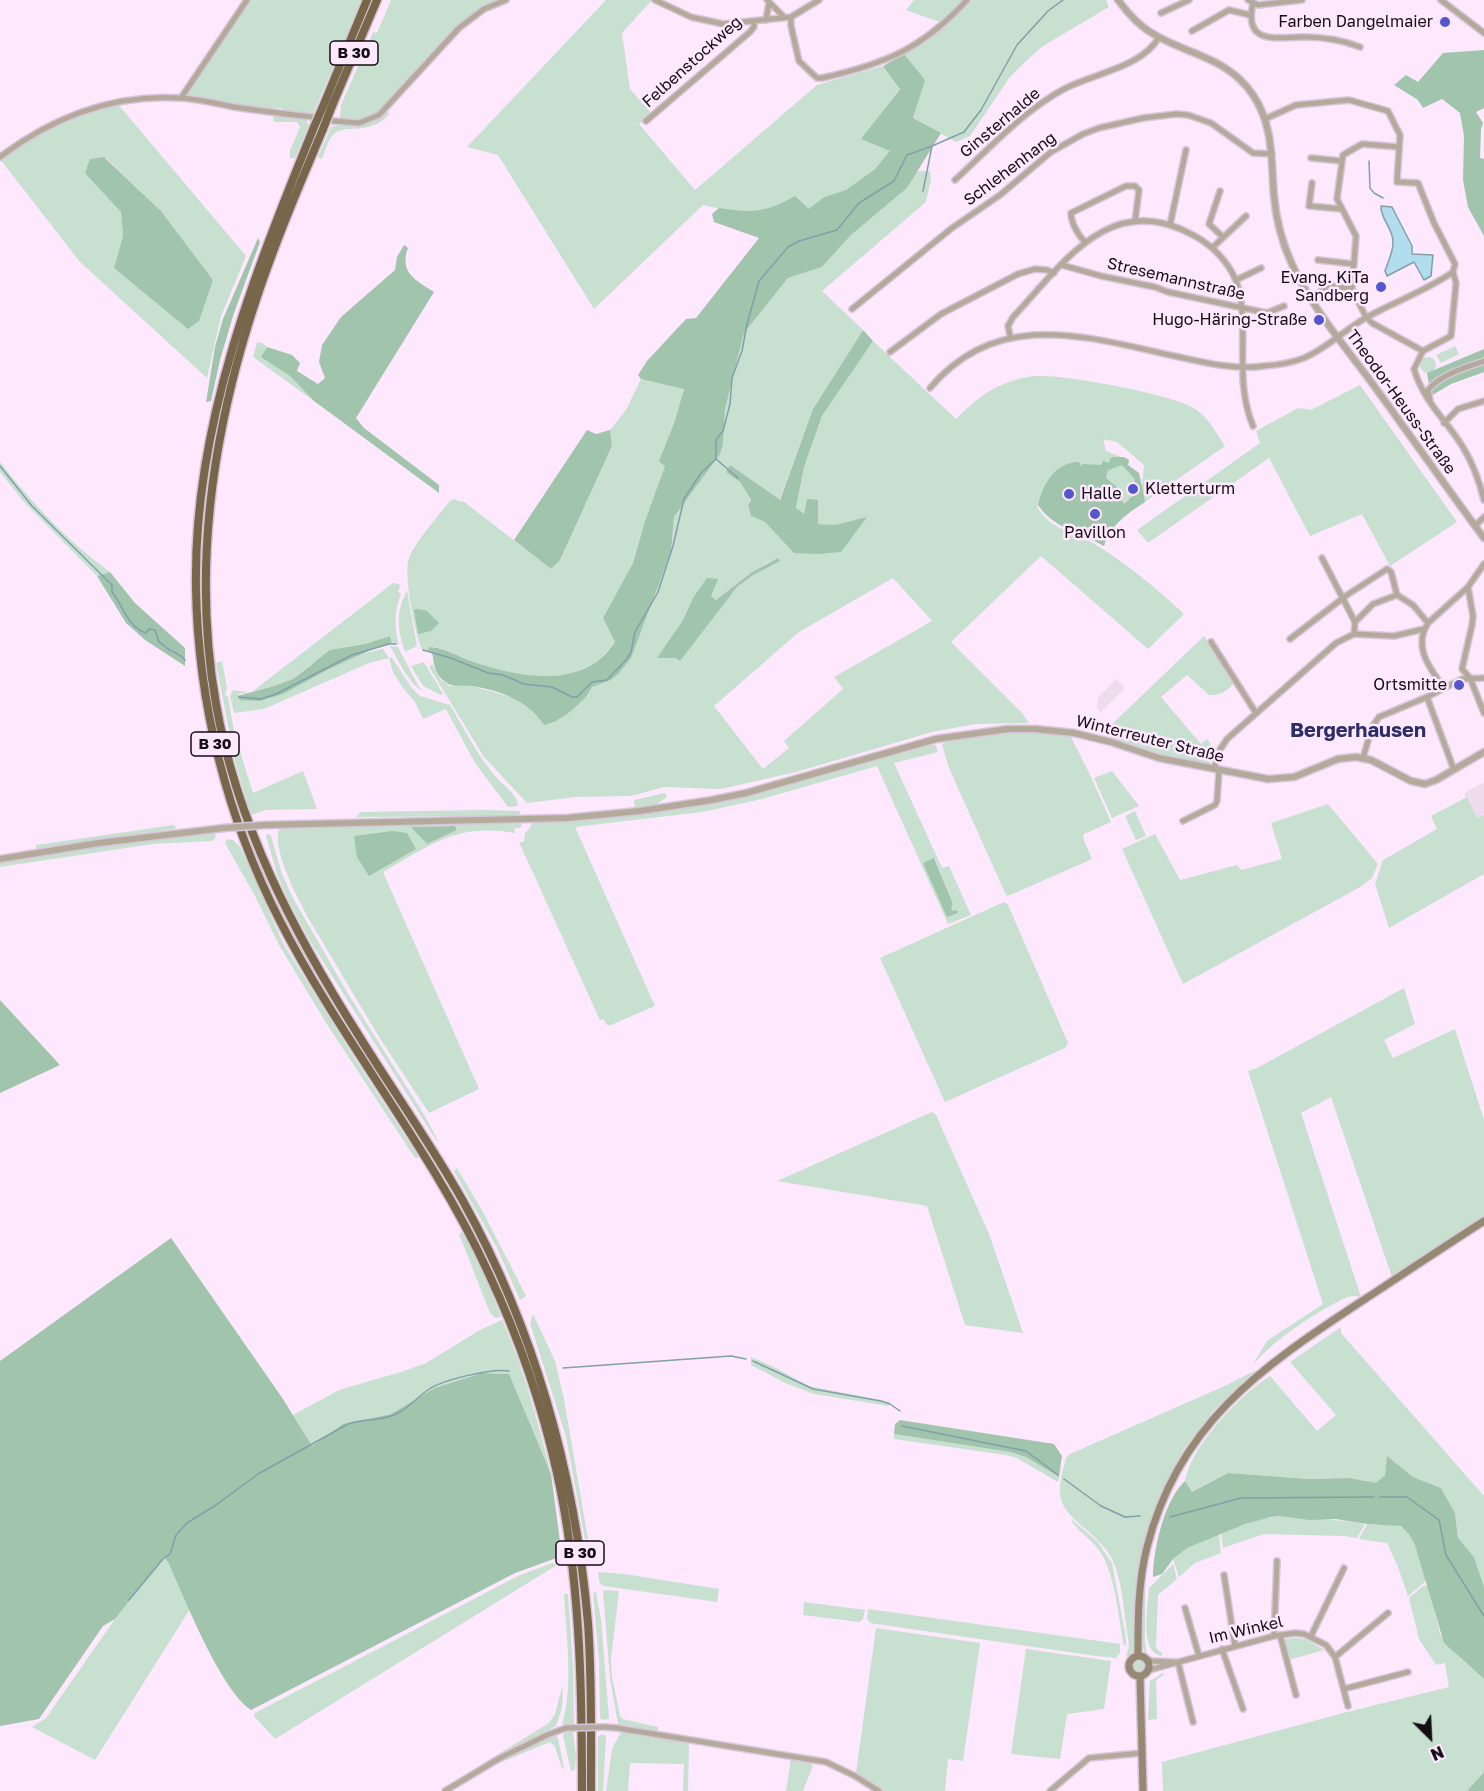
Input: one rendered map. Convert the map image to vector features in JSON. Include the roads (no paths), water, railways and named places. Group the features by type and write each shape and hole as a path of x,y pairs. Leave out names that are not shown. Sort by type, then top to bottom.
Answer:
{"highway":[{"name":"B 30","path":"328,105 368,0"},
{"name":"B 30","path":"376,0 263,252 241,316 219,395 201,493 196,587 199,643 207,701 225,784 255,867 281,922 351,1041 430,1162 455,1205 508,1305 555,1427 566,1472 578,1541 588,1624 591,1675 591,1791"},
{"name":"B 30","path":"516,1324 558,1476 569,1543 580,1652 582,1791"}],"main road":[{"path":"1138,1655 1140,1584 1147,1546 1158,1511 1172,1480 1194,1441 1212,1418 1246,1384 1284,1353 1484,1221"},
{"path":"1138,1655 1148,1659 1149,1670 1140,1676 1134,1674 1129,1666 1130,1660 1138,1655"},
{"path":"1140,1676 1143,1791"}],"street":[{"path":"181,98 247,0"},
{"path":"334,121 359,123 379,115 459,28 484,9 506,0"},
{"path":"655,0 695,18 723,24 791,17 819,0"},
{"path":"791,17 799,61 817,78 822,78 870,67 895,57 929,36 967,0"},
{"name":"Theodor-Heuss-Straße","path":"1118,0 1135,20 1159,38 1226,68 1245,84 1253,95 1265,119 1272,154 1275,207 1284,244 1298,277 1336,337 1484,538"},
{"path":"1161,13 1189,0"},
{"path":"1302,0 1266,5 1251,2 1250,15 1255,32 1267,37 1324,38 1360,46"},
{"path":"1441,0 1484,33"},
{"path":"766,20 768,1"},
{"path":"768,1 784,16"},
{"path":"1192,31 1229,10 1250,15"},
{"name":"Felbenstockweg","path":"646,121 750,32 754,27 754,22"},
{"name":"Ginsterhalde","path":"954,180 1043,101 1074,84 1132,61 1150,49 1159,38"},
{"path":"0,157 30,135 79,111 124,100 181,98 312,117"},
{"path":"1265,119 1296,105 1350,100 1388,111 1400,135 1397,182 1418,183 1434,223 1455,264 1453,272 1456,283 1451,336 1423,351 1414,369 1421,390 1462,446 1478,477 1484,500"},
{"name":"Schlehenhang","path":"852,309 952,228 1000,195 1051,152 1083,134 1132,120 1169,114 1188,115 1211,123 1253,153 1272,154"},
{"path":"1399,147 1362,144 1343,155 1337,199 1356,236 1352,289 1366,317 1372,323 1423,351"},
{"path":"1170,225 1186,150"},
{"path":"1311,158 1342,161"},
{"path":"1312,183 1309,206 1342,209"},
{"path":"1085,242 1071,220 1071,213 1126,186 1139,189 1135,221"},
{"path":"1220,191 1209,224 1223,237"},
{"path":"1212,248 1246,216"},
{"path":"1010,336 1008,326 1013,317 1085,242 1107,228 1122,222 1135,221 1170,225 1192,234 1212,248 1226,262 1236,280 1241,308 1244,398 1253,426"},
{"path":"1318,260 1354,264"},
{"name":"Stresemannstraße","path":"1062,266 1267,313 1284,306"},
{"path":"1236,280 1261,268"},
{"path":"890,352 941,314 1018,274 1035,269 1054,273"},
{"path":"930,388 940,376 966,355 1010,336 1038,334 1071,336 1215,364 1242,367 1261,367 1294,361 1313,353 1366,317 1453,272"},
{"path":"1321,291 1332,286 1352,289"},
{"path":"1431,405 1428,390 1433,383 1484,361"},
{"path":"1444,423 1458,409 1484,401"},
{"path":"1478,477 1484,474"},
{"path":"1475,526 1484,517"},
{"path":"1322,558 1355,622 1354,634"},
{"path":"1443,687 1428,666 1423,653 1421,642 1424,629 1468,587 1484,564"},
{"path":"1290,639 1343,598 1388,569 1394,580 1397,595 1413,605 1428,623"},
{"path":"1468,587 1473,616 1462,669 1470,678 1484,712"},
{"path":"1355,622 1374,604 1397,595"},
{"path":"1183,820 1215,805 1217,770 1222,746 1256,712 1336,643 1354,634 1394,636 1424,629"},
{"path":"1211,642 1256,712"},
{"path":"1363,758 1372,727 1379,717 1462,679 1484,678"},
{"path":"1427,697 1454,770 1484,752"},
{"name":"Winterreuter Straße","path":"1,857 99,843 265,825 567,818 640,811 746,793 936,740 1008,729 1056,730 1111,742 1159,758 1260,778 1284,778 1338,759 1363,758 1420,784 1430,783 1454,770"},
{"path":"1277,1561 1277,1636 1296,1695"},
{"path":"1344,1568 1311,1636 1326,1645 1335,1657 1348,1706"},
{"path":"1224,1575 1235,1646"},
{"path":"1185,1608 1199,1656"},
{"path":"1335,1657 1388,1613"},
{"name":"Im Winkel","path":"1149,1670 1277,1636 1295,1633 1311,1636"},
{"path":"1222,1649 1243,1709"},
{"name":"Im Winkel","path":"1148,1659 1177,1662"},
{"path":"1177,1662 1193,1722"},
{"path":"1344,1689 1408,1672"},
{"path":"445,1791 500,1758 559,1729 604,1727 826,1762 845,1770 869,1788 879,1791"},
{"path":"1050,1791 1089,1758 1142,1753"}],"water":[{"path":"1381,206 1392,207 1412,246 1412,254 1433,255 1431,276 1424,280 1414,262 1387,276 1385,271 1392,250 1393,238"}],"waterway":[{"path":"923,191 932,146 964,132 981,110 1017,45 1048,11 1063,0"},
{"path":"738,478 716,459 716,440 723,431 730,404 732,378 742,351 759,281 788,247 799,241 837,230 859,203 894,181 907,155 932,146"},
{"path":"1369,161 1370,188 1383,198"},
{"path":"423,650 488,673 503,675 524,684 552,687 572,697 577,697 592,682 607,680 631,652 635,632 658,592 673,546 684,499 701,473 716,459"},
{"path":"0,466 32,506 112,585 112,592 126,616 135,626 146,633 149,629 155,630 159,642 185,660"},
{"path":"239,697 261,699 276,694 352,655 396,644"},
{"path":"563,1368 731,1356 746,1359"},
{"path":"753,1361 813,1389 881,1401 900,1411"},
{"path":"129,1600 163,1559 170,1554 176,1535 187,1523 258,1474 348,1424 399,1413 428,1390 444,1382 479,1373 509,1371"},
{"path":"902,1426 1026,1451 1058,1475"},
{"path":"1064,1479 1101,1506 1125,1517 1140,1516"},
{"path":"1170,1517 1241,1498 1374,1497"},
{"path":"1380,1497 1407,1497 1439,1520 1446,1555 1484,1616"}],"place":[{"name":"Farben Dangelmaier","path":"1445,22"},
{"name":"Evang. KiTa Sandberg","path":"1381,287"},
{"name":"Hugo-Häring-Straße","path":"1319,320"},
{"name":"Kletterturm","path":"1133,489"},
{"name":"Halle","path":"1069,494"},
{"name":"Pavillon","path":"1095,514"},
{"name":"Ortsmitte","path":"1459,685"}],"district":[{"name":"Bergerhausen","path":"1358,731"}]}
